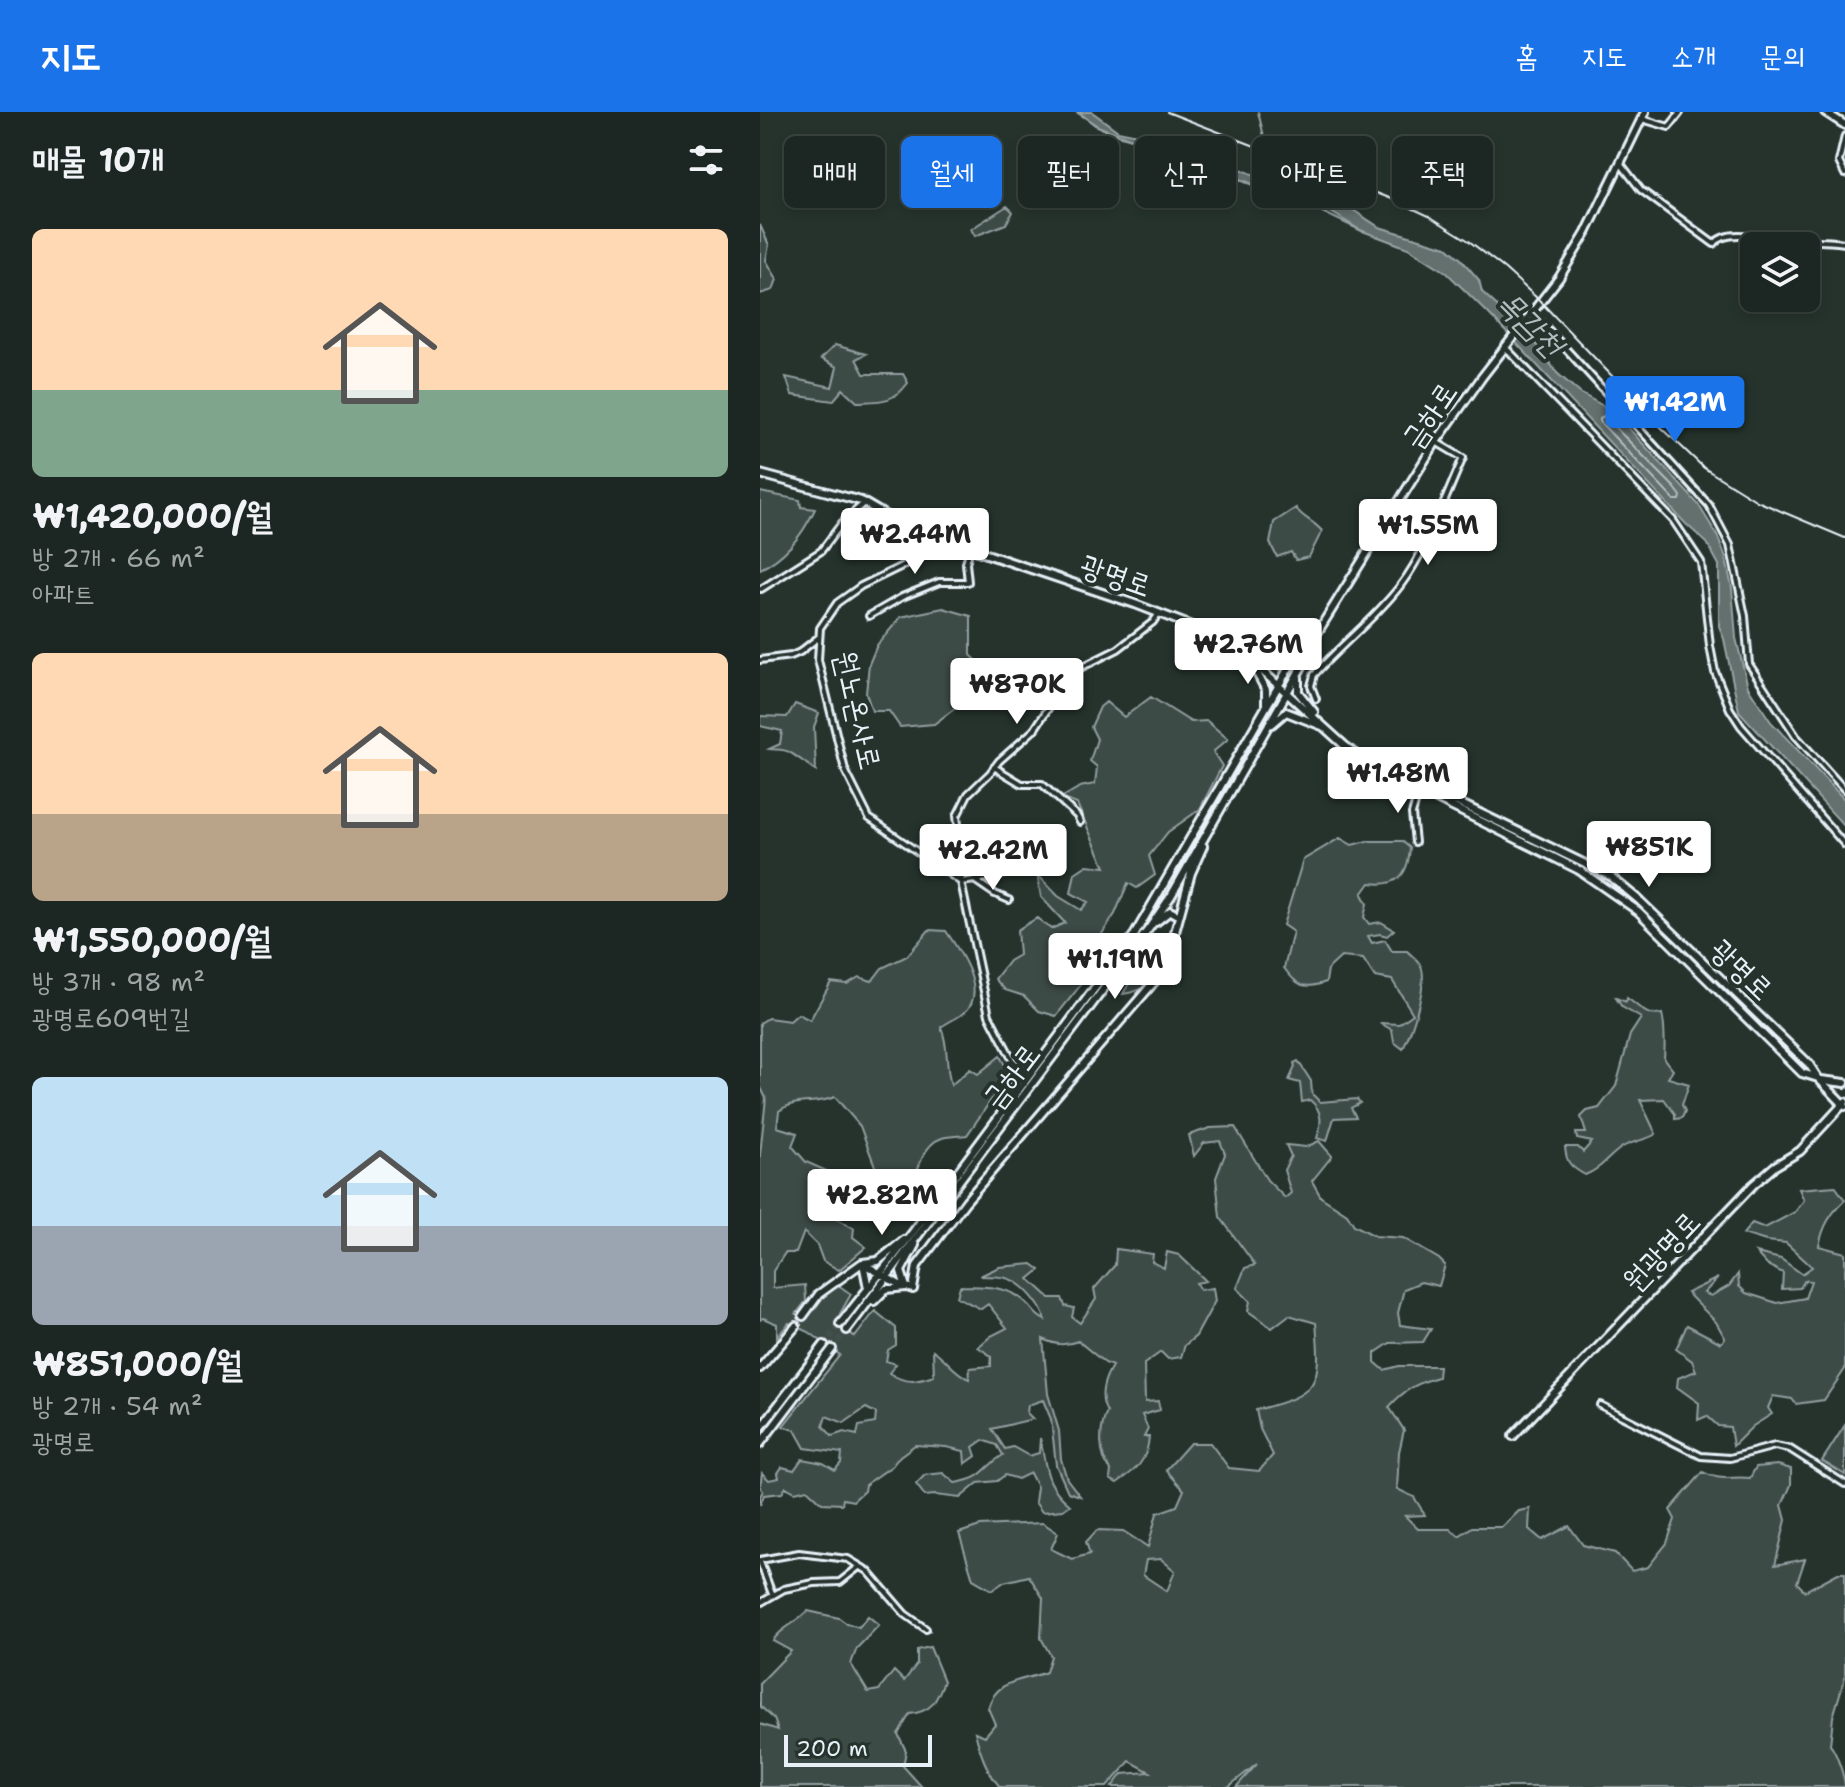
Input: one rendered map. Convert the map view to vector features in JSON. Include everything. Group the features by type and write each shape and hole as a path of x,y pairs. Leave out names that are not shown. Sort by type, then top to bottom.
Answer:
{"main road":[{"path":"1825,112 1845,125"},
{"path":"1532,312 1559,278 1586,233 1643,115"},
{"name":"금하로","path":"840,1324 914,1237 1150,927 1300,670 1317,633 1436,442 1532,312"},
{"name":"광명로","path":"760,474 864,503 895,521 1159,613 1228,641 1374,768 1579,870 1612,891 1638,911 1802,1073 1819,1079"},
{"name":"금하로","path":"847,1330 888,1277 1012,1096 1135,934 1302,645 1317,633"},
{"path":"1248,658 1280,666 1297,655"},
{"path":"1248,658 1266,690 1264,714"},
{"path":"1300,670 1298,692 1326,728"},
{"path":"1266,729 1286,712 1326,728"},
{"name":"광명로","path":"1419,790 1459,803 1610,876 1640,901 1809,1064 1844,1104"},
{"path":"863,1263 913,1289 917,1266 966,1201 1160,975 1211,825"},
{"path":"1183,900 1190,839"},
{"path":"1150,927 1170,911 1179,916"},
{"path":"1013,1062 1023,1071 1032,1070"},
{"path":"1012,1096 1013,1062"},
{"path":"1819,1079 1845,1083"},
{"name":"원광명로","path":"1513,1436 1753,1185 1775,1166 1800,1151 1844,1104"},
{"path":"906,1287 901,1271 914,1237"},
{"path":"803,1316 819,1294 850,1269 878,1261 914,1237"},
{"path":"863,1263 868,1288"},
{"path":"861,1311 886,1289 906,1287"},
{"path":"760,1368 796,1326"},
{"path":"760,1429 824,1345"},
{"path":"760,1444 832,1349"}],"street":[{"path":"1643,115 1669,127 1674,124 1678,112"},
{"path":"1845,136 1839,162 1845,174"},
{"path":"1621,164 1641,190 1714,244 1726,236 1754,236 1794,243 1845,243"},
{"path":"1532,312 1709,505 1730,545 1745,616 1749,664 1796,736 1845,790"},
{"path":"1505,347 1673,520 1701,562 1715,672 1730,709 1741,726 1845,845"},
{"path":"1316,699 1311,686 1314,675 1396,591 1432,527 1463,458 1436,442"},
{"path":"761,589 821,551 842,523 864,503"},
{"path":"887,533 908,563"},
{"name":"원노온사로","path":"951,542 861,586 837,603 820,628 818,660 845,770 869,818 961,882"},
{"path":"869,616 902,597 939,582 968,582 966,563 970,548"},
{"path":"1029,1089 989,1015 961,882 963,865 957,816 968,794 1034,730 1072,672 1118,649 1153,622 1159,613"},
{"path":"760,660 791,656 819,637"},
{"path":"994,767 1022,784 1042,784 1080,822"},
{"path":"1415,842 1412,814 1419,790"},
{"path":"961,882 976,881 1016,869"},
{"path":"976,881 1009,900"},
{"path":"1600,1405 1701,1456 1730,1458 1775,1446 1790,1449 1845,1484"},
{"path":"772,1594 760,1561 799,1553 848,1559 868,1571 905,1614 926,1629"},
{"path":"760,1603 772,1594 814,1583 840,1582 860,1566"}],"shaded area":[{"path":"1007,206 1013,212 1006,224 975,236 971,229"},
{"path":"760,225 769,245 766,260 777,279 773,290 760,294"},
{"path":"835,345 866,354 856,359 864,374 903,374 908,383 892,398 880,401 857,402 843,389 833,401 792,395 786,377 832,387 837,367 821,359"},
{"path":"760,492 800,500 801,507 815,509 793,544 760,569"},
{"path":"1296,508 1322,531 1309,557 1296,560 1291,552 1277,557 1270,543 1274,522"},
{"path":"943,608 971,616 971,655 986,670 966,700 934,724 900,727 889,711 872,711 866,693 869,664 877,645 901,617"},
{"path":"1151,697 1191,722 1207,721 1228,739 1213,752 1222,766 1200,809 1168,832 1149,856 1155,875 1137,888 1128,883 1115,914 1094,946 1091,972 1056,1016 1039,1011 1024,996 1005,990 995,979 1009,961 1019,955 1017,930 1037,918 1051,929 1065,923 1041,897 1037,874 1058,896 1081,910 1088,902 1071,893 1075,873 1087,865 1105,867 1077,804 1061,798 1080,787 1095,784 1097,767 1090,761 1097,739 1091,727 1100,707 1106,702 1124,717"},
{"path":"795,704 819,713 814,727 816,771 789,752 769,749 780,744 782,731 760,726 760,716 787,717"},
{"path":"1340,838 1352,845 1367,841 1402,841 1410,848 1407,865 1400,877 1388,883 1370,883 1362,894 1367,904 1364,917 1369,924 1381,922 1394,930 1387,936 1368,936 1372,943 1385,940 1392,951 1407,951 1419,962 1422,971 1418,1006 1403,1049 1394,1042 1392,1030 1380,1023 1399,1024 1413,1014 1392,980 1375,977 1363,959 1341,957 1328,969 1326,982 1312,986 1297,982 1284,968 1293,932 1283,925 1303,860"},
{"path":"929,930 946,931 969,971 974,994 964,1013 941,1027 951,1085 970,1069 978,1074 1000,1056 1009,1073 1004,1091 994,1096 967,1135 942,1138 927,1150 906,1209 896,1208 889,1201 885,1180 876,1169 860,1126 835,1097 793,1104 779,1111 777,1127 797,1133 792,1146 806,1162 831,1173 818,1194 827,1214 854,1228 853,1237 866,1247 839,1270 823,1261 817,1245 804,1232 796,1253 785,1253 773,1271 773,1288 805,1285 806,1301 796,1314 804,1319 838,1285 851,1294 836,1321 855,1337 875,1311 896,1328 896,1345 888,1350 886,1361 896,1364 889,1373 911,1381 934,1376 933,1350 969,1379 970,1368 991,1366 991,1356 978,1347 1007,1328 988,1304 981,1309 957,1297 960,1286 1008,1291 1045,1320 1036,1301 1018,1284 1003,1277 980,1276 999,1267 1032,1264 1040,1270 1029,1279 1050,1298 1062,1298 1065,1306 1074,1308 1072,1317 1080,1323 1096,1299 1094,1289 1115,1265 1116,1249 1153,1254 1152,1262 1164,1268 1167,1252 1179,1255 1206,1281 1196,1283 1200,1290 1213,1288 1215,1301 1196,1336 1185,1345 1181,1357 1168,1359 1161,1352 1144,1364 1145,1402 1158,1401 1160,1410 1142,1415 1148,1429 1144,1437 1149,1437 1146,1453 1135,1469 1117,1483 1110,1479 1111,1470 1101,1442 1107,1412 1103,1388 1112,1366 1078,1341 1060,1344 1043,1339 1048,1394 1059,1431 1061,1459 1067,1479 1080,1496 1068,1492 1056,1465 1051,1419 1043,1400 1028,1405 1027,1413 1033,1419 992,1429 1005,1449 1013,1447 1029,1456 1039,1453 1040,1438 1051,1482 1070,1505 1063,1510 1042,1512 1035,1502 1037,1487 1030,1473 1018,1479 1005,1475 997,1481 978,1483 960,1498 925,1496 916,1484 925,1475 943,1473 955,1483 965,1481 1003,1455 997,1445 983,1440 973,1447 976,1456 965,1464 964,1451 915,1445 865,1485 864,1491 853,1501 843,1499 842,1504 822,1503 807,1489 795,1492 786,1487 782,1493 764,1495 760,1505 762,1473 769,1480 779,1478 782,1467 794,1470 802,1459 823,1463 835,1470 841,1463 842,1453 805,1448 795,1430 783,1426 840,1355 809,1332 789,1323 777,1337 777,1324 763,1318 760,1320 760,1155 766,1098 760,1086 760,1023 768,1018 790,1021 798,1014 810,1020 831,982 847,984 859,977 872,981 882,968 907,956","holes":["866,1408 876,1413 875,1423 859,1426 857,1435 844,1432 832,1436 823,1426 826,1416 844,1423"]},
{"path":"1146,952 1146,969 1154,975 1141,989 1123,994 1139,968"},
{"path":"1616,998 1626,1002 1627,998 1647,1013 1662,1014 1664,1059 1673,1070 1668,1078 1689,1084 1682,1105 1685,1111 1682,1118 1675,1119 1675,1114 1664,1099 1640,1100 1656,1134 1625,1146 1585,1175 1570,1164 1565,1147 1578,1147 1583,1152 1592,1142 1577,1139 1576,1133 1586,1133 1581,1117 1587,1111 1599,1108 1616,1086 1630,1035 1641,1018 1622,1007"},
{"path":"1298,1061 1311,1081 1312,1094 1320,1102 1357,1099 1360,1103 1351,1108 1356,1117 1334,1118 1327,1141 1317,1138 1320,1122 1317,1108 1310,1100 1302,1102 1300,1083 1289,1080 1294,1063"},
{"path":"1235,1127 1267,1180 1285,1198 1291,1193 1284,1170 1291,1156 1286,1145 1306,1147 1319,1141 1332,1156 1312,1181 1321,1197 1347,1214 1354,1225 1375,1236 1403,1238 1445,1265 1439,1286 1421,1282 1404,1289 1398,1313 1400,1325 1431,1329 1423,1342 1390,1343 1375,1353 1375,1362 1384,1370 1399,1366 1439,1366 1438,1377 1411,1388 1389,1407 1404,1430 1397,1489 1414,1497 1425,1515 1405,1516 1418,1529 1450,1529 1459,1536 1472,1527 1502,1527 1519,1511 1530,1509 1529,1529 1542,1540 1569,1526 1583,1545 1615,1553 1632,1571 1648,1567 1667,1543 1675,1519 1670,1510 1703,1472 1720,1478 1750,1478 1756,1467 1778,1465 1791,1469 1791,1485 1782,1505 1786,1520 1775,1565 1805,1559 1797,1583 1805,1591 1838,1573 1845,1573 1845,1677 1833,1717 1830,1745 1840,1765 1845,1787 1236,1787 1257,1764 1228,1787 1112,1787 1122,1774 1150,1772 1130,1761 1107,1787 1000,1787 984,1761 975,1732 985,1736 995,1724 988,1708 997,1691 1011,1682 1046,1672 1051,1656 1041,1638 1043,1598 1029,1576 1004,1582 992,1590 973,1579 959,1533 980,1526 1043,1523 1058,1533 1051,1549 1072,1559 1090,1554 1086,1542 1097,1530 1123,1531 1148,1547 1157,1513 1177,1506 1184,1490 1166,1470 1190,1443 1210,1443 1229,1468 1259,1471 1273,1455 1260,1429 1256,1410 1304,1392 1316,1374 1316,1323 1289,1315 1272,1328 1248,1311 1250,1301 1237,1288 1245,1268 1255,1265 1220,1217 1216,1178 1225,1154 1220,1141 1204,1143 1194,1156 1189,1135 1210,1128","holes":["1161,1559 1175,1571 1167,1591 1143,1575 1146,1560"]},
{"path":"1835,1186 1845,1200 1828,1221 1819,1246 1845,1253 1845,1369 1824,1400 1796,1404 1792,1399 1773,1396 1768,1408 1772,1414 1753,1426 1733,1446 1730,1427 1718,1426 1707,1416 1698,1420 1699,1403 1677,1387 1678,1378 1696,1371 1692,1361 1676,1349 1687,1325 1721,1343 1725,1338 1716,1322 1687,1293 1718,1278 1704,1293 1711,1296 1729,1286 1738,1274 1739,1286 1746,1293 1777,1303 1805,1298 1811,1281 1805,1280 1800,1288 1782,1289 1783,1273 1767,1265 1756,1253 1781,1259 1802,1274 1812,1267 1786,1243 1743,1234 1752,1223 1765,1228 1795,1212 1804,1200 1799,1189"},
{"path":"1845,1425 1845,1475 1822,1461"},
{"path":"808,1611 839,1618 859,1627 868,1616 879,1625 857,1648 851,1664 868,1692 879,1690 894,1671 904,1681 917,1664 917,1650 930,1647 944,1681 933,1704 910,1714 898,1734 906,1751 903,1766 922,1787 760,1787 760,1724 778,1730 774,1719 760,1706 760,1683 791,1651 773,1641"}],"water":[{"name":"목감천","path":"1079,112 1092,112 1118,131 1142,136 1135,136 1135,140 1095,125"},
{"name":"목감천","path":"1236,167 1252,174 1252,185 1236,179"},
{"name":"목감천","path":"1324,208 1349,208 1379,227 1447,247 1479,280 1482,292 1531,337 1557,373 1580,393 1614,412 1698,504 1725,555 1732,588 1736,638 1748,687 1771,722 1845,800 1845,827 1739,711 1719,626 1719,565 1707,543 1446,272 1408,248 1360,230"}],"waterway":[{"name":"목감천","path":"1076,112 1109,133 1135,140"},
{"path":"1258,112 1264,136"},
{"name":"목감천","path":"1236,178 1252,184"},
{"name":"목감천","path":"1314,208 1362,231"}],"tunnel":[{"path":"824,1345 840,1324"},
{"path":"832,1349 847,1330"}],"railway":[{"path":"1167,112 1392,199 1429,216 1469,241 1538,299 1704,468 1757,501 1845,538"}]}
